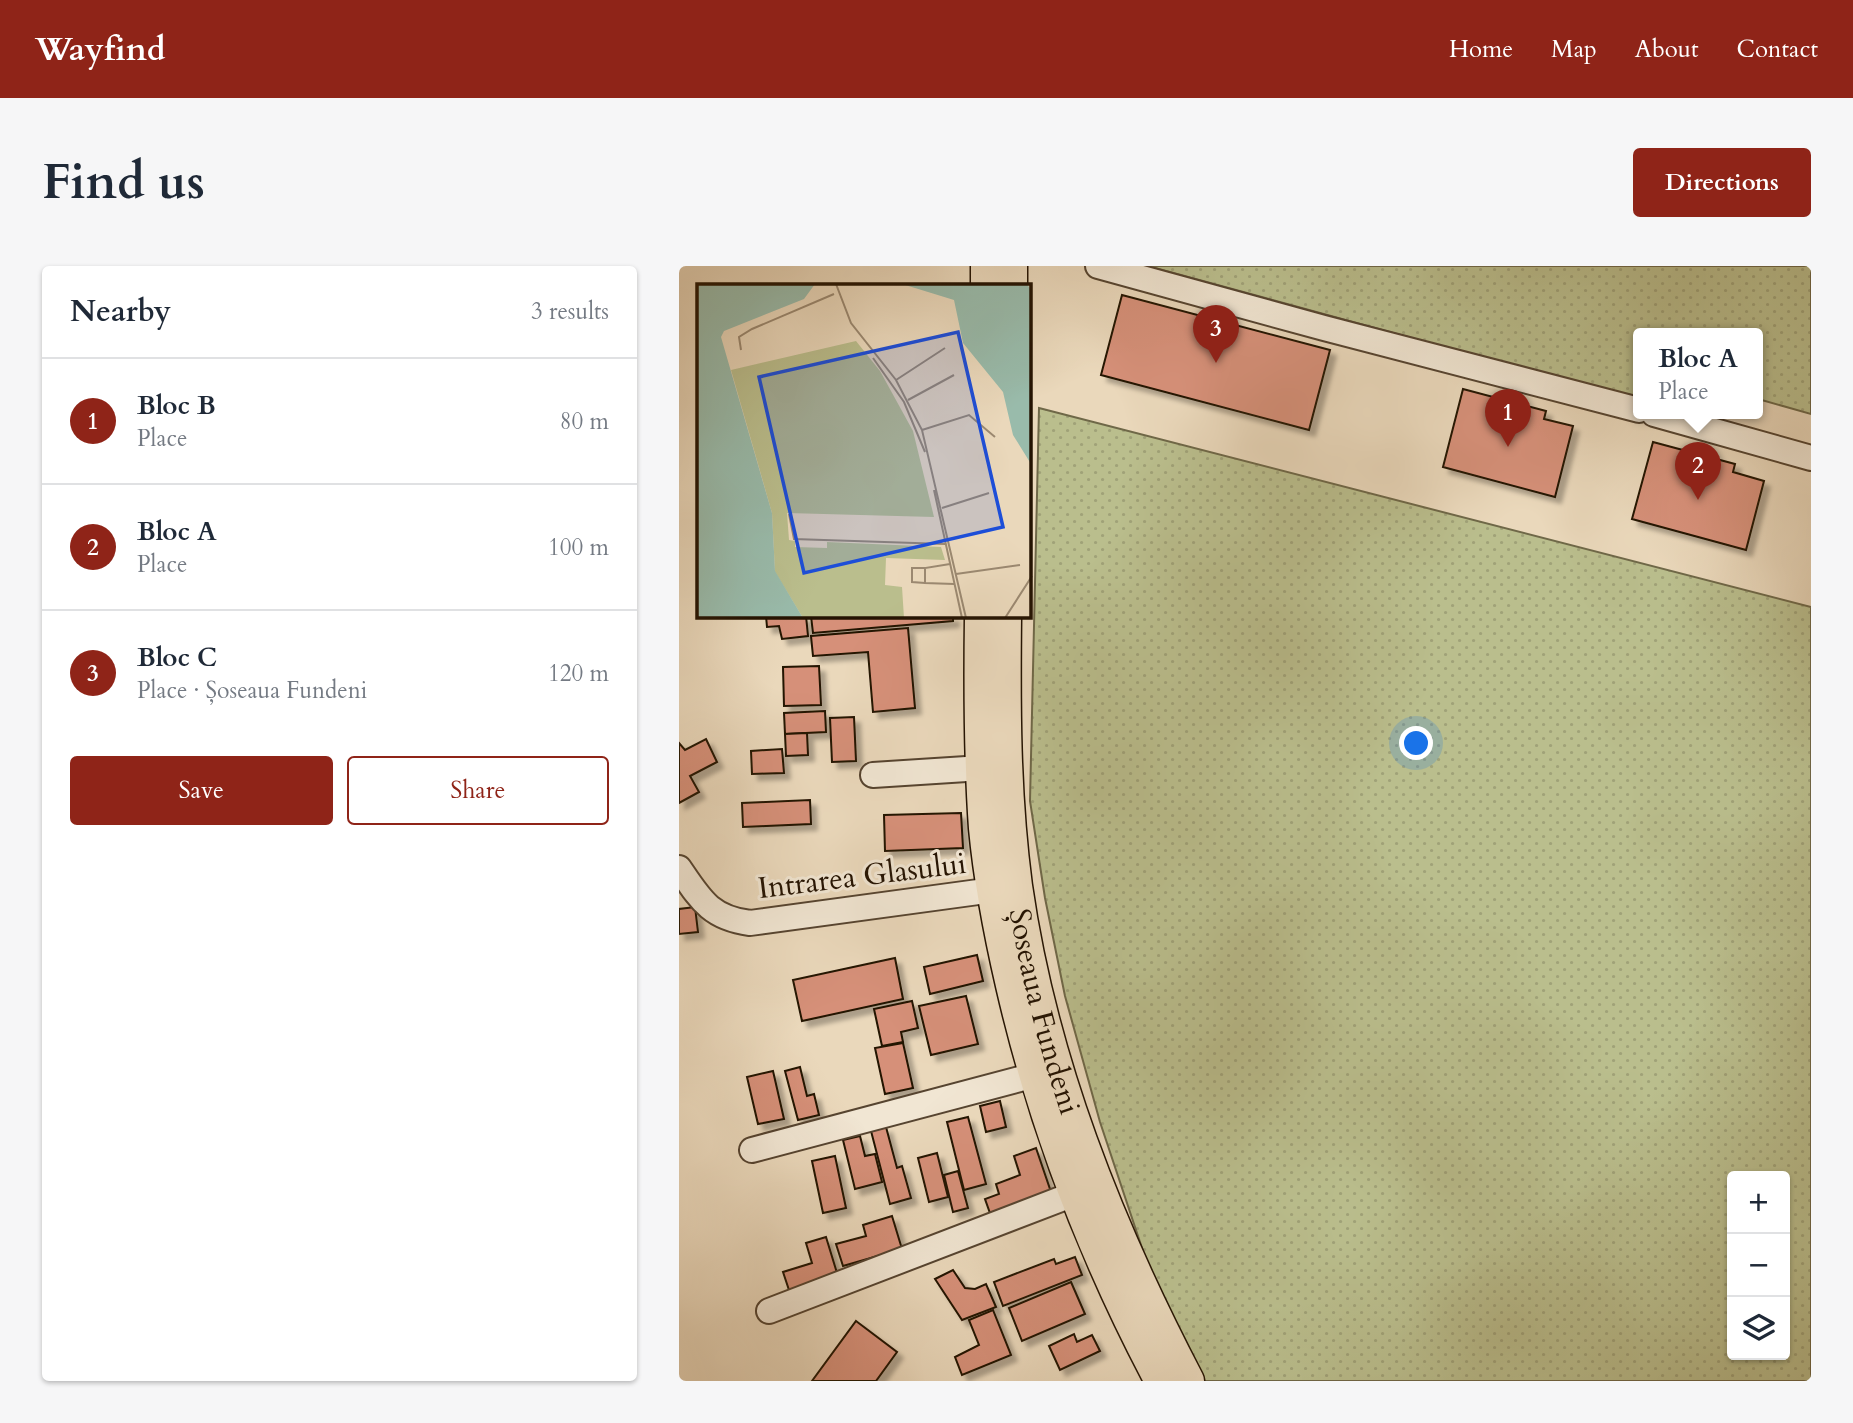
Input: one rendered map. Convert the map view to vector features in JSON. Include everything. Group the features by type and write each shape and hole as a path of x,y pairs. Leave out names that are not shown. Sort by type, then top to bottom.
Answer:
{"main road":[{"path":"987,266 987,284"},
{"path":"1011,266 1011,284"},
{"name":"Șoseaua Fundeni","path":"981,618 985,829 993,890 1013,989 1035,1075 1074,1194 1120,1301 1161,1381"},
{"name":"Șoseaua Fundeni","path":"1005,618 1004,740 1009,817 1020,909 1034,977 1056,1067 1103,1202 1143,1293 1188,1381"}],"street":[{"path":"1098,266 1633,408"},
{"path":"1672,419 1811,458"},
{"path":"873,775 982,768"},
{"name":"Intrarea Glasului","path":"679,868 714,912 750,923 993,890"},
{"path":"751,1150 1035,1075"},
{"path":"769,1311 1074,1194"}],"green space":[{"path":"1148,266 1811,266 1811,414 1763,400 1763,328 1633,328 1633,399"},
{"path":"1039,408 1811,607 1811,1381 1204,1381 1147,1263 1100,1122 1065,996 1045,898 1030,801"}],"building":[{"path":"1122,295 1330,350 1309,430 1101,375"},
{"path":"1463,389 1546,411 1544,419 1573,426 1555,497 1443,467"},
{"path":"1653,442 1735,464 1733,472 1764,481 1746,550 1632,519"},
{"path":"766,618 806,618 808,636 782,639 779,626 767,627"},
{"path":"811,618 953,618 953,621 813,633"},
{"path":"908,628 915,708 873,712 868,652 813,656 811,636"},
{"path":"819,666 821,705 784,706 783,667"},
{"path":"825,711 826,732 785,734 784,713"},
{"path":"854,717 856,761 832,762 830,718"},
{"path":"807,733 808,755 786,756 785,734"},
{"path":"706,739 717,762 690,776 699,792 679,803 679,743 685,750"},
{"path":"782,749 784,773 752,774 751,751"},
{"path":"810,800 811,824 743,827 742,803"},
{"path":"961,813 963,848 885,851 884,815"},
{"path":"695,907 698,932 679,934 679,909"},
{"path":"977,955 983,981 930,994 924,967"},
{"path":"895,958 903,999 802,1021 793,980"},
{"path":"966,996 978,1044 931,1055 919,1006"},
{"path":"912,1001 918,1028 901,1032 903,1042 882,1046 874,1009"},
{"path":"903,1043 913,1088 885,1094 875,1048"},
{"path":"800,1067 807,1096 814,1094 819,1115 798,1120 785,1071"},
{"path":"773,1071 784,1119 758,1124 747,1077"},
{"path":"1000,1101 1006,1127 986,1132 980,1106"},
{"path":"968,1117 986,1184 964,1190 947,1122"},
{"path":"886,1127 897,1168 902,1166 911,1198 890,1204 871,1131"},
{"path":"860,1136 865,1156 875,1154 882,1182 855,1189 843,1140"},
{"path":"1036,1148 1052,1195 991,1216 985,1199 999,1194 996,1184 1020,1175 1014,1156"},
{"path":"937,1153 948,1197 929,1202 918,1158"},
{"path":"835,1156 846,1208 823,1213 812,1161"},
{"path":"958,1171 968,1208 953,1212 944,1175"},
{"path":"892,1216 902,1249 843,1266 836,1244 866,1236 863,1225"},
{"path":"826,1237 837,1273 791,1296 783,1272 812,1263 806,1243"},
{"path":"1075,1257 1082,1275 1003,1306 994,1282 1054,1259 1056,1264"},
{"path":"953,1270 965,1288 975,1289 986,1284 996,1307 962,1320 935,1279"},
{"path":"1071,1282 1085,1314 1022,1341 1009,1308"},
{"path":"993,1310 1011,1355 962,1375 955,1357 979,1345 969,1320"},
{"path":"856,1321 897,1352 876,1381 812,1381"},
{"path":"1074,1334 1077,1342 1092,1335 1100,1351 1060,1370 1049,1346"}],"place":[{"name":"Bloc C","path":"1216,363"},
{"name":"Bloc B","path":"1508,447"},
{"name":"Bloc A","path":"1698,500"}]}
